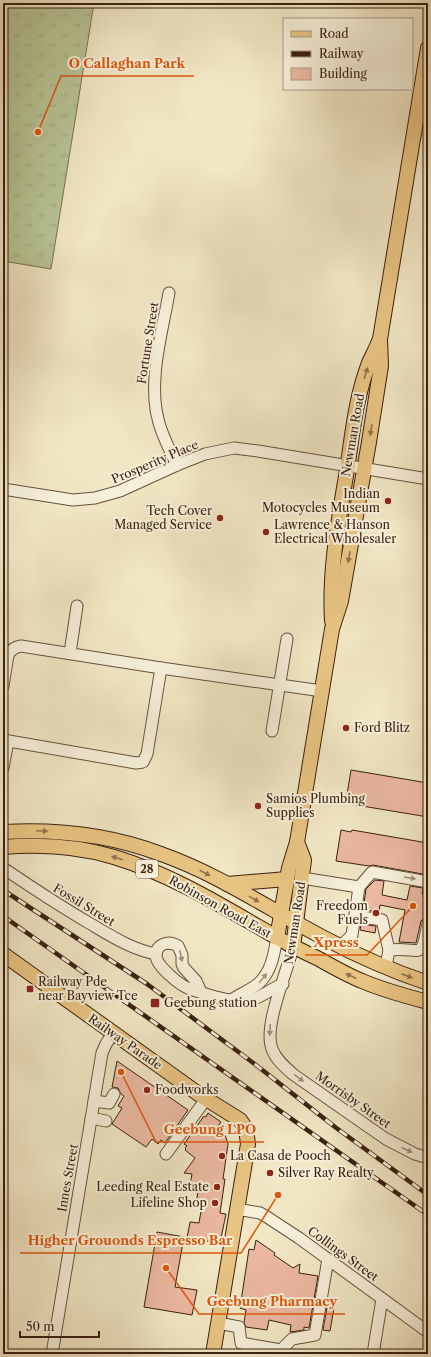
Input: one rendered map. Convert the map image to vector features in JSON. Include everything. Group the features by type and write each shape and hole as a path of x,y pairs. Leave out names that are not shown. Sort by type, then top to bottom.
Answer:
{"main road":[{"name":"Newman Road","path":"277,938 289,868 297,842 332,629 341,601 364,469 381,366 380,339 428,48"},
{"name":"Newman Road","path":"332,629 330,600 332,560 347,466 361,388 369,364 380,339"},
{"name":"Robinson Road East","path":"3,832 40,831 67,833 112,840 161,854 227,884 340,947 428,983"},
{"name":"Newman Road","path":"293,947 304,860 297,842"},
{"name":"Robinson Road East","path":"3,847 32,846 72,848 99,853 129,862 180,884 251,922 293,947 360,981 400,995 428,1002"},
{"path":"227,884 287,879"},
{"name":"Railway Parade","path":"3,954 206,1099 240,1120 246,1129 248,1144 237,1208"},
{"path":"213,1354 237,1208"}],"street":[{"name":"Fortune Street","path":"169,293 155,373 154,396 158,423 177,465"},
{"name":"Prosperity Place","path":"3,489 73,500 95,498 120,492 177,465 205,454 234,448 428,479"},
{"path":"70,653 77,606"},
{"path":"272,731 287,639"},
{"path":"3,686 8,655 15,647 21,646 322,691"},
{"path":"3,768 5,740 136,763 143,762 147,754 161,668"},
{"name":"Fossil Street","path":"3,868 37,891 121,942 140,950 156,954"},
{"path":"340,947 352,935 359,887 372,872 428,882"},
{"path":"302,878 359,887"},
{"path":"355,916 382,920 389,950 386,967"},
{"path":"389,950 398,949 414,952 419,950 423,947 425,942 428,923"},
{"path":"231,1000 255,986 265,976 272,960 277,938"},
{"path":"201,992 196,981 184,968 182,964 182,955 178,946 168,942 159,947 156,954 157,960 159,965 165,971 189,989 214,997 245,1002 254,1000 283,984"},
{"name":"Newman Road","path":"272,1050 270,1041 271,1023 293,947"},
{"name":"Innes Street","path":"52,1354 102,1053 113,1033"},
{"name":"Morrisby Street","path":"272,1050 284,1066 294,1075 386,1140 415,1154 428,1158"},
{"path":"94,1101 109,1103 114,1094"},
{"path":"166,1154 206,1099"},
{"path":"91,1118 106,1121"},
{"name":"Collings Street","path":"237,1208 260,1213 267,1217 328,1259 428,1332"},
{"path":"218,1323 239,1327 241,1343 282,1350 292,1339 315,1336 328,1259"},
{"path":"373,1354 382,1299"}],"green space":[{"path":"3,3 94,3 51,269 3,261"}],"building":[{"path":"351,770 428,783 428,817 356,805 356,803 346,801"},
{"path":"341,830 351,832 352,830 428,843 428,875 373,865 369,866 336,861"},
{"path":"375,880 384,881 382,895 407,900 410,886 423,888 422,894 428,895 425,917 421,921 416,943 399,942 405,910 380,905 379,912 363,910 366,889"},
{"path":"361,924 376,926 375,933 360,930"},
{"path":"117,1061 188,1110 165,1143 161,1140 158,1144 152,1139 146,1147 112,1124 122,1108 118,1106 124,1096 118,1088 112,1087"},
{"path":"208,1113 221,1122 216,1129 225,1135 228,1144 220,1213 226,1214 220,1243 187,1238 190,1222 199,1223 202,1205 196,1204 198,1191 189,1190 192,1174 184,1173 195,1158 185,1150 187,1146 184,1144 204,1116 206,1117"},
{"path":"157,1232 184,1237 175,1287 197,1290 192,1315 144,1307"},
{"path":"256,1240 293,1268 300,1264 299,1273 318,1276 309,1328 304,1327 304,1330 290,1332 291,1325 269,1320 267,1330 246,1327 244,1323 246,1310 240,1308 249,1249 254,1250"},
{"path":"327,1307 334,1308 330,1331 323,1330"}],"railway":[{"path":"3,890 147,984 256,1065 335,1127 428,1195"},
{"path":"3,916 428,1215"}],"place":[{"name":"O Callaghan Park","path":"38,132"},
{"name":"Indian Motocycles Museum","path":"388,501"},
{"name":"Tech Cover Managed Service","path":"220,518"},
{"name":"Lawrence & Hanson Electrical Wholesaler","path":"266,532"},
{"name":"Ford Blitz","path":"346,728"},
{"name":"Samios Plumbing Supplies","path":"258,806"},
{"name":"Xpress","path":"413,906"},
{"name":"Freedom Fuels","path":"376,913"},
{"name":"Railway Pde near Bayview Tce","path":"30,989"},
{"name":"Geebung station","path":"155,1003"},
{"name":"Geebung LPO","path":"121,1072"},
{"name":"Foodworks","path":"147,1090"},
{"name":"La Casa de Pooch","path":"222,1156"},
{"name":"Silver Ray Realty","path":"270,1173"},
{"name":"Leeding Real Estate","path":"217,1187"},
{"name":"Higher Grouonds Espresso Bar","path":"278,1195"},
{"name":"Lifeline Shop","path":"215,1203"},
{"name":"Geebung Pharmacy","path":"166,1268"}]}
